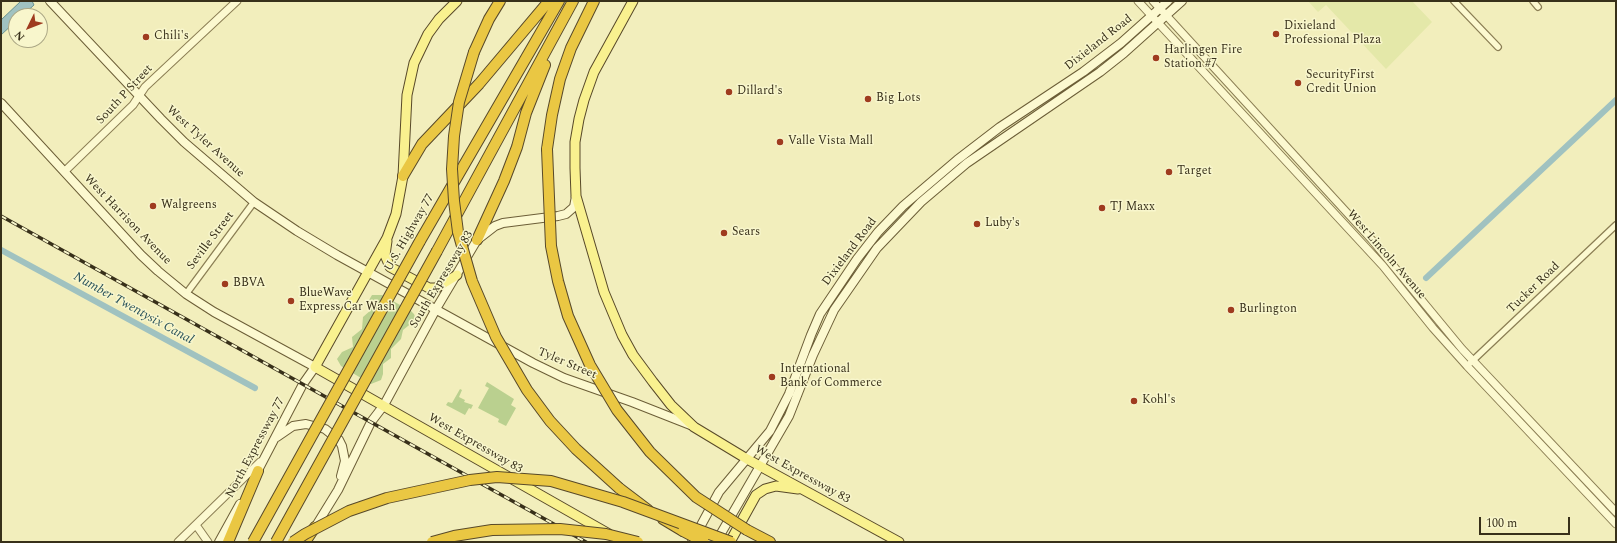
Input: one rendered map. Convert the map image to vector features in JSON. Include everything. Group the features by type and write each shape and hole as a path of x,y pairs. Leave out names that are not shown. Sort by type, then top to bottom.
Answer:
{"highway":[{"path":"500,1 489,19 474,52 463,84 456,119 452,154 452,185 456,216 462,247 472,281 487,319 505,355 527,390 550,421 576,450 604,476 667,522 704,542"},
{"path":"403,176 422,144 484,79 549,1"},
{"name":"U.S. Highway 77","path":"253,542 420,241 559,1"},
{"path":"276,542 573,1"},
{"path":"594,1 571,48 560,79 552,115 547,149 552,253 558,282 568,316 590,365 617,410 650,452 696,497 747,530 770,542"},
{"path":"477,240 504,181 517,147 526,113 562,23"},
{"path":"228,542 258,471"},
{"path":"293,542 349,511 387,498 470,480 498,477 551,481 623,502 730,542"},
{"path":"306,542 319,521"},
{"path":"432,542 454,536 492,530 532,529 560,529 606,534 638,542"}],"main road":[{"name":"West Tyler Avenue","path":"50,1 138,96 184,142 254,202 297,231 368,272"},
{"path":"315,367 387,238 396,214 403,176 407,96 414,63 428,34 439,19 457,1"},
{"path":"576,196 574,168 575,142 584,100 594,72 633,1"},
{"name":"Dixieland Road","path":"692,542 719,492 762,441 777,419 789,394 820,314 857,259 883,226 927,185 982,140 1083,72 1121,43 1168,1"},
{"name":"Dixieland Road","path":"716,542 789,416 813,355 834,310 877,248 921,202 967,163 1100,72 1182,1"},
{"name":"West Harrison Avenue","path":"1,103 141,255 186,294 248,332 315,367"},
{"name":"South Expressway 83","path":"384,405 436,308 477,240 490,230 503,223 566,214 574,207 576,196"},
{"name":"West Expressway 83","path":"576,196 604,292 622,335 633,356 671,405 694,427 747,459 899,542"},
{"path":"387,238 385,255 390,267 429,288 436,288 457,275"},
{"name":"Tyler Street","path":"368,272 436,308 533,363 564,378 632,402 694,427"},
{"name":"West Expressway 83","path":"315,367 623,542"},
{"name":"North Expressway 77","path":"219,542 303,384 315,367"},
{"path":"319,521 338,490 371,422 384,405"},
{"path":"275,439 294,426 306,424 325,429 339,440 342,446 345,461 338,490"},
{"path":"730,542 756,495 764,489 776,486 803,489"}],"street":[{"name":"South P Street","path":"65,171 133,105 145,87 237,1"},
{"name":"West Lincoln Avenue","path":"1138,1 1383,266 1433,328 1467,366 1616,524"},
{"name":"West Lincoln Avenue","path":"1153,1 1398,269 1440,324 1616,512"},
{"path":"1454,1 1498,47"},
{"path":"1533,1 1538,7"},
{"name":"Seville Street","path":"186,294 254,202"},
{"name":"Tucker Road","path":"1467,366 1616,225"},
{"path":"178,542 264,458"},
{"path":"196,525 208,542"}],"green space":[{"path":"1308,1 1412,1 1432,22 1386,69 1326,5 1318,12"},
{"path":"372,295 382,295 411,311 415,317 413,322 403,330 401,339 391,349 391,358 383,364 383,374 381,380 371,384 341,366 337,359 342,352 353,347 352,337 362,329 363,317 371,310 369,300"},
{"path":"487,382 514,399 511,405 516,408 506,426 498,422 499,419 478,408 489,388 485,386"},
{"path":"460,389 462,390 459,397 465,400 464,402 473,405 471,409 469,408 465,415 446,405 448,402 452,403"}],"water":[{"path":"21,1 32,1 34,5 31,8 14,8"},
{"path":"8,13 8,28 1,35 1,20"}],"waterway":[{"path":"1426,278 1616,100"},
{"name":"Number Twentysix Canal","path":"1,250 255,388"}],"railway":[{"path":"1,216 586,542"}],"place":[{"name":"Dixieland Professional Plaza","path":"1276,34"},
{"name":"Chili's","path":"146,37"},
{"name":"Harlingen Fire Station #7","path":"1156,58"},
{"name":"SecurityFirst Credit Union","path":"1298,83"},
{"name":"Dillard's","path":"729,92"},
{"name":"Big Lots","path":"868,99"},
{"name":"Valle Vista Mall","path":"780,142"},
{"name":"Target","path":"1169,172"},
{"name":"Walgreens","path":"153,206"},
{"name":"TJ Maxx","path":"1102,208"},
{"name":"Luby's","path":"977,224"},
{"name":"Sears","path":"724,233"},
{"name":"BBVA","path":"225,284"},
{"name":"BlueWave Express Car Wash","path":"291,301"},
{"name":"Burlington","path":"1231,310"},
{"name":"International Bank of Commerce","path":"772,377"},
{"name":"Kohl's","path":"1134,401"}]}
